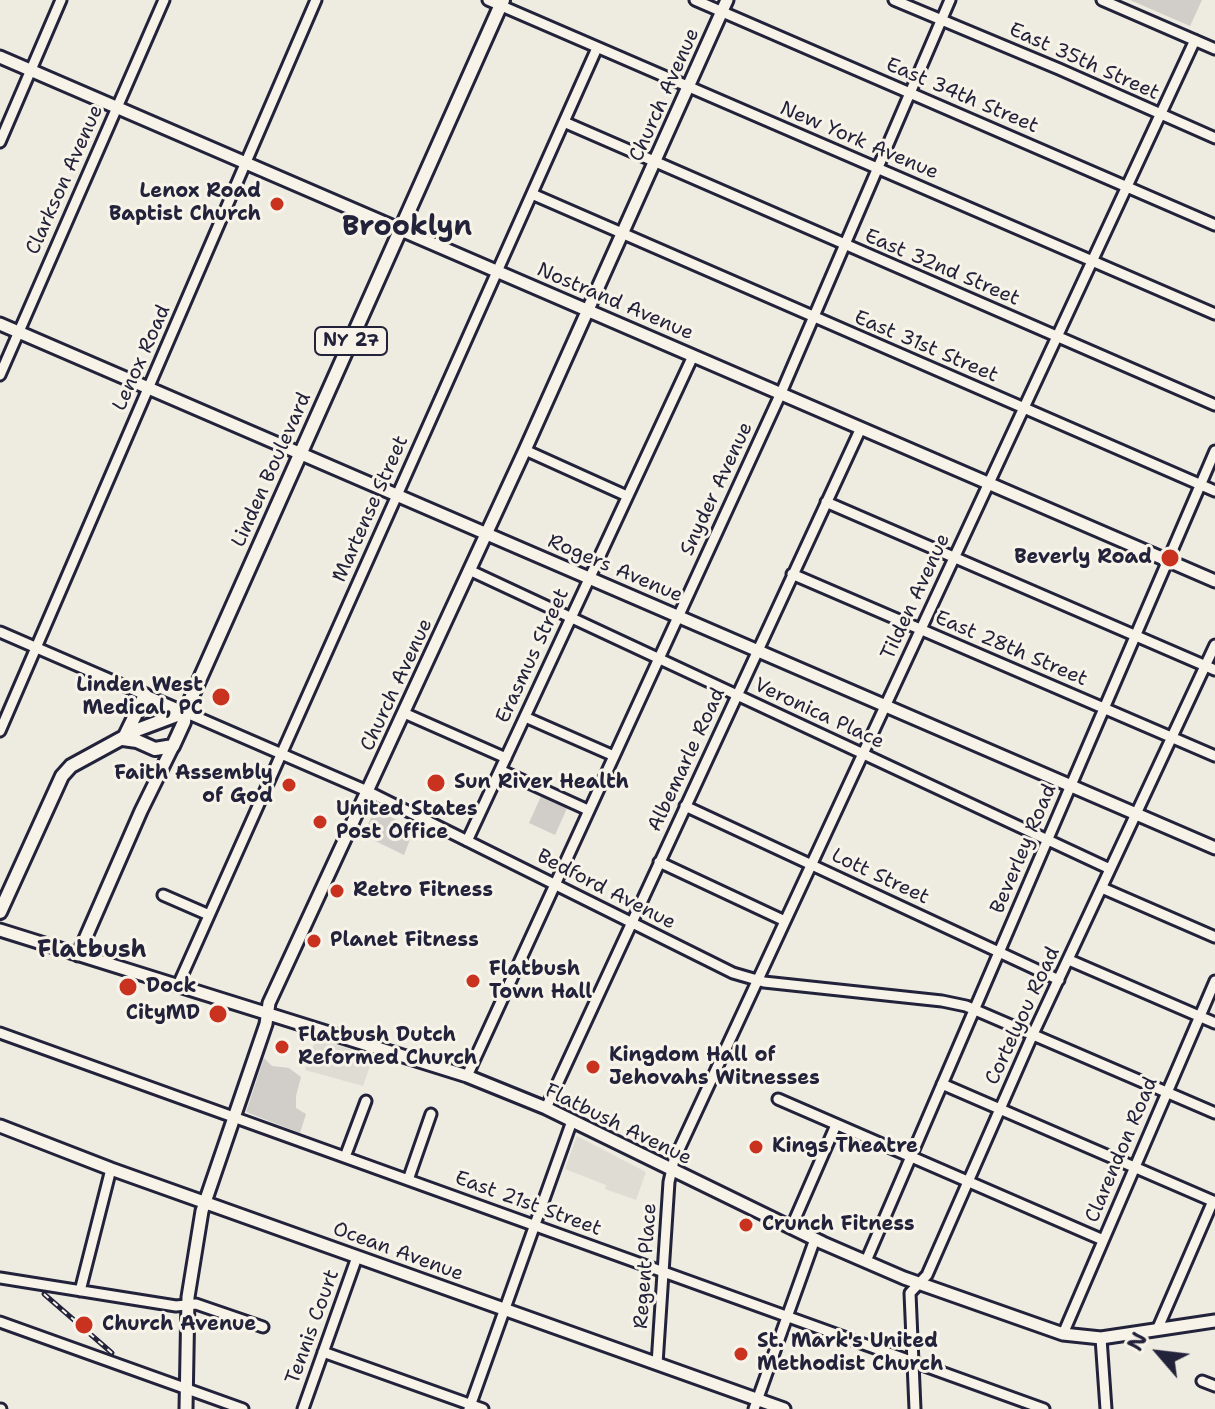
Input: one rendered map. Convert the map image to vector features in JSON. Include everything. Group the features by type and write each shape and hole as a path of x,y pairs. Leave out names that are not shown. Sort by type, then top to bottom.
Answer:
{"highway":[{"name":"Linden Boulevard","path":"173,746 185,712 401,230 497,2"},
{"path":"123,739 145,695"},
{"path":"0,912 62,776 71,766 137,730 185,712"},
{"path":"123,739 155,749 173,746"}],"main road":[{"name":"Church Avenue","path":"186,1409 188,1305 206,1201 274,992 487,534 724,6"},
{"name":"Nostrand Avenue","path":"0,57 1215,581"},
{"name":"Rogers Avenue","path":"0,324 1215,848"},
{"name":"Linden Boulevard","path":"78,955 173,746"},
{"name":"Flatbush Avenue","path":"0,930 467,1076 546,1108 815,1239 919,1283 1063,1334 1101,1338 1215,1321"},
{"name":"Ocean Avenue","path":"0,1126 111,1169 657,1364 755,1404 784,1409"}],"street":[{"path":"0,142 61,0"},
{"name":"Clarkson Avenue","path":"0,375 164,0"},
{"name":"Lenox Road","path":"0,731 316,0"},
{"name":"East 34th Street","path":"695,0 724,6 910,93 1215,225"},
{"name":"East 35th Street","path":"894,0 1215,138"},
{"name":"Snyder Avenue","path":"467,1076 781,393 950,0"},
{"path":"1102,0 1215,49"},
{"name":"New York Avenue","path":"497,2 1215,314"},
{"name":"Tilden Avenue","path":"671,1171 756,981 1195,40"},
{"name":"Martense Street","path":"178,985 597,48"},
{"name":"East 32nd Street","path":"564,122 1215,405"},
{"name":"East 31st Street","path":"532,194 1215,491"},
{"name":"Erasmus Street","path":"467,841 693,356"},
{"name":"Albemarle Road","path":"546,1108 861,428"},
{"path":"525,450 627,496"},
{"name":"Beverley Road","path":"866,1261 1215,451"},
{"path":"826,502 1210,668"},
{"name":"Veronica Place","path":"469,570 1110,869"},
{"name":"East 28th Street","path":"792,574 1215,756"},
{"name":"Bedford Avenue","path":"0,632 367,791 723,969 756,981 942,1001 975,1009 1215,1113"},
{"name":"Cortelyou Road","path":"915,1409 910,1293 927,1275 1033,1034 1173,738 1210,668 1215,645"},
{"path":"404,713 506,758"},
{"path":"525,717 614,756"},
{"path":"500,770 588,810"},
{"name":"Lott Street","path":"685,806 1059,980"},
{"path":"659,862 785,921"},
{"path":"1102,888 1215,937"},
{"path":"163,895 209,915"},
{"path":"1069,960 1215,1023"},
{"name":"Clarendon Road","path":"1063,1334 1215,981"},
{"name":"East 21st Street","path":"0,1033 1044,1409"},
{"path":"942,1084 1214,1202 1157,1330"},
{"path":"778,1099 1103,1240"},
{"path":"345,1157 366,1101"},
{"path":"408,1180 431,1114"},
{"path":"470,1407 572,1121"},
{"path":"791,1228 836,1125"},
{"path":"80,1291 111,1169"},
{"name":"Regent Place","path":"657,1364 671,1171"},
{"path":"755,1404 815,1239"},
{"name":"Tennis Court","path":"303,1409 357,1257"},
{"path":"0,1278 176,1306 196,1304 263,1327"},
{"path":"0,1322 243,1409"},
{"path":"1101,1338 1106,1409"},
{"path":"323,1352 470,1407 483,1409"},
{"path":"1202,1381 1215,1386"}],"shaded area":[{"path":"1130,0 1202,0 1190,26"},
{"path":"542,794 568,806 555,835 529,823"},
{"path":"375,809 414,829 404,855 363,835"},
{"path":"316,1038 373,1057 363,1086 305,1070"},
{"path":"264,1058 272,1066 289,1068 301,1077 296,1108 306,1114 300,1133 246,1112"},
{"path":"577,1136 646,1172 636,1200 565,1169"}],"railway":[{"path":"44,1294 112,1353"}],"place":[{"name":"Lenox Road Baptist Church","path":"277,204"},
{"name":"Beverly Road","path":"1170,558"},
{"name":"Linden West Medical, PC","path":"221,697"},
{"name":"Sun River Health","path":"436,783"},
{"name":"Faith Assembly of God","path":"289,785"},
{"name":"United States Post Office","path":"320,822"},
{"name":"Retro Fitness","path":"337,891"},
{"name":"Planet Fitness","path":"314,941"},
{"name":"Flatbush Town Hall","path":"473,981"},
{"name":"Dock","path":"128,987"},
{"name":"CityMD","path":"218,1014"},
{"name":"Flatbush Dutch Reformed Church","path":"282,1047"},
{"name":"Kingdom Hall of Jehovahs Witnesses","path":"593,1067"},
{"name":"Kings Theatre","path":"756,1147"},
{"name":"Crunch Fitness","path":"746,1225"},
{"name":"Church Avenue","path":"84,1325"},
{"name":"St. Mark's United Methodist Church","path":"741,1354"}],"district":[{"name":"Brooklyn","path":"407,228"},
{"name":"Flatbush","path":"92,951"}]}
